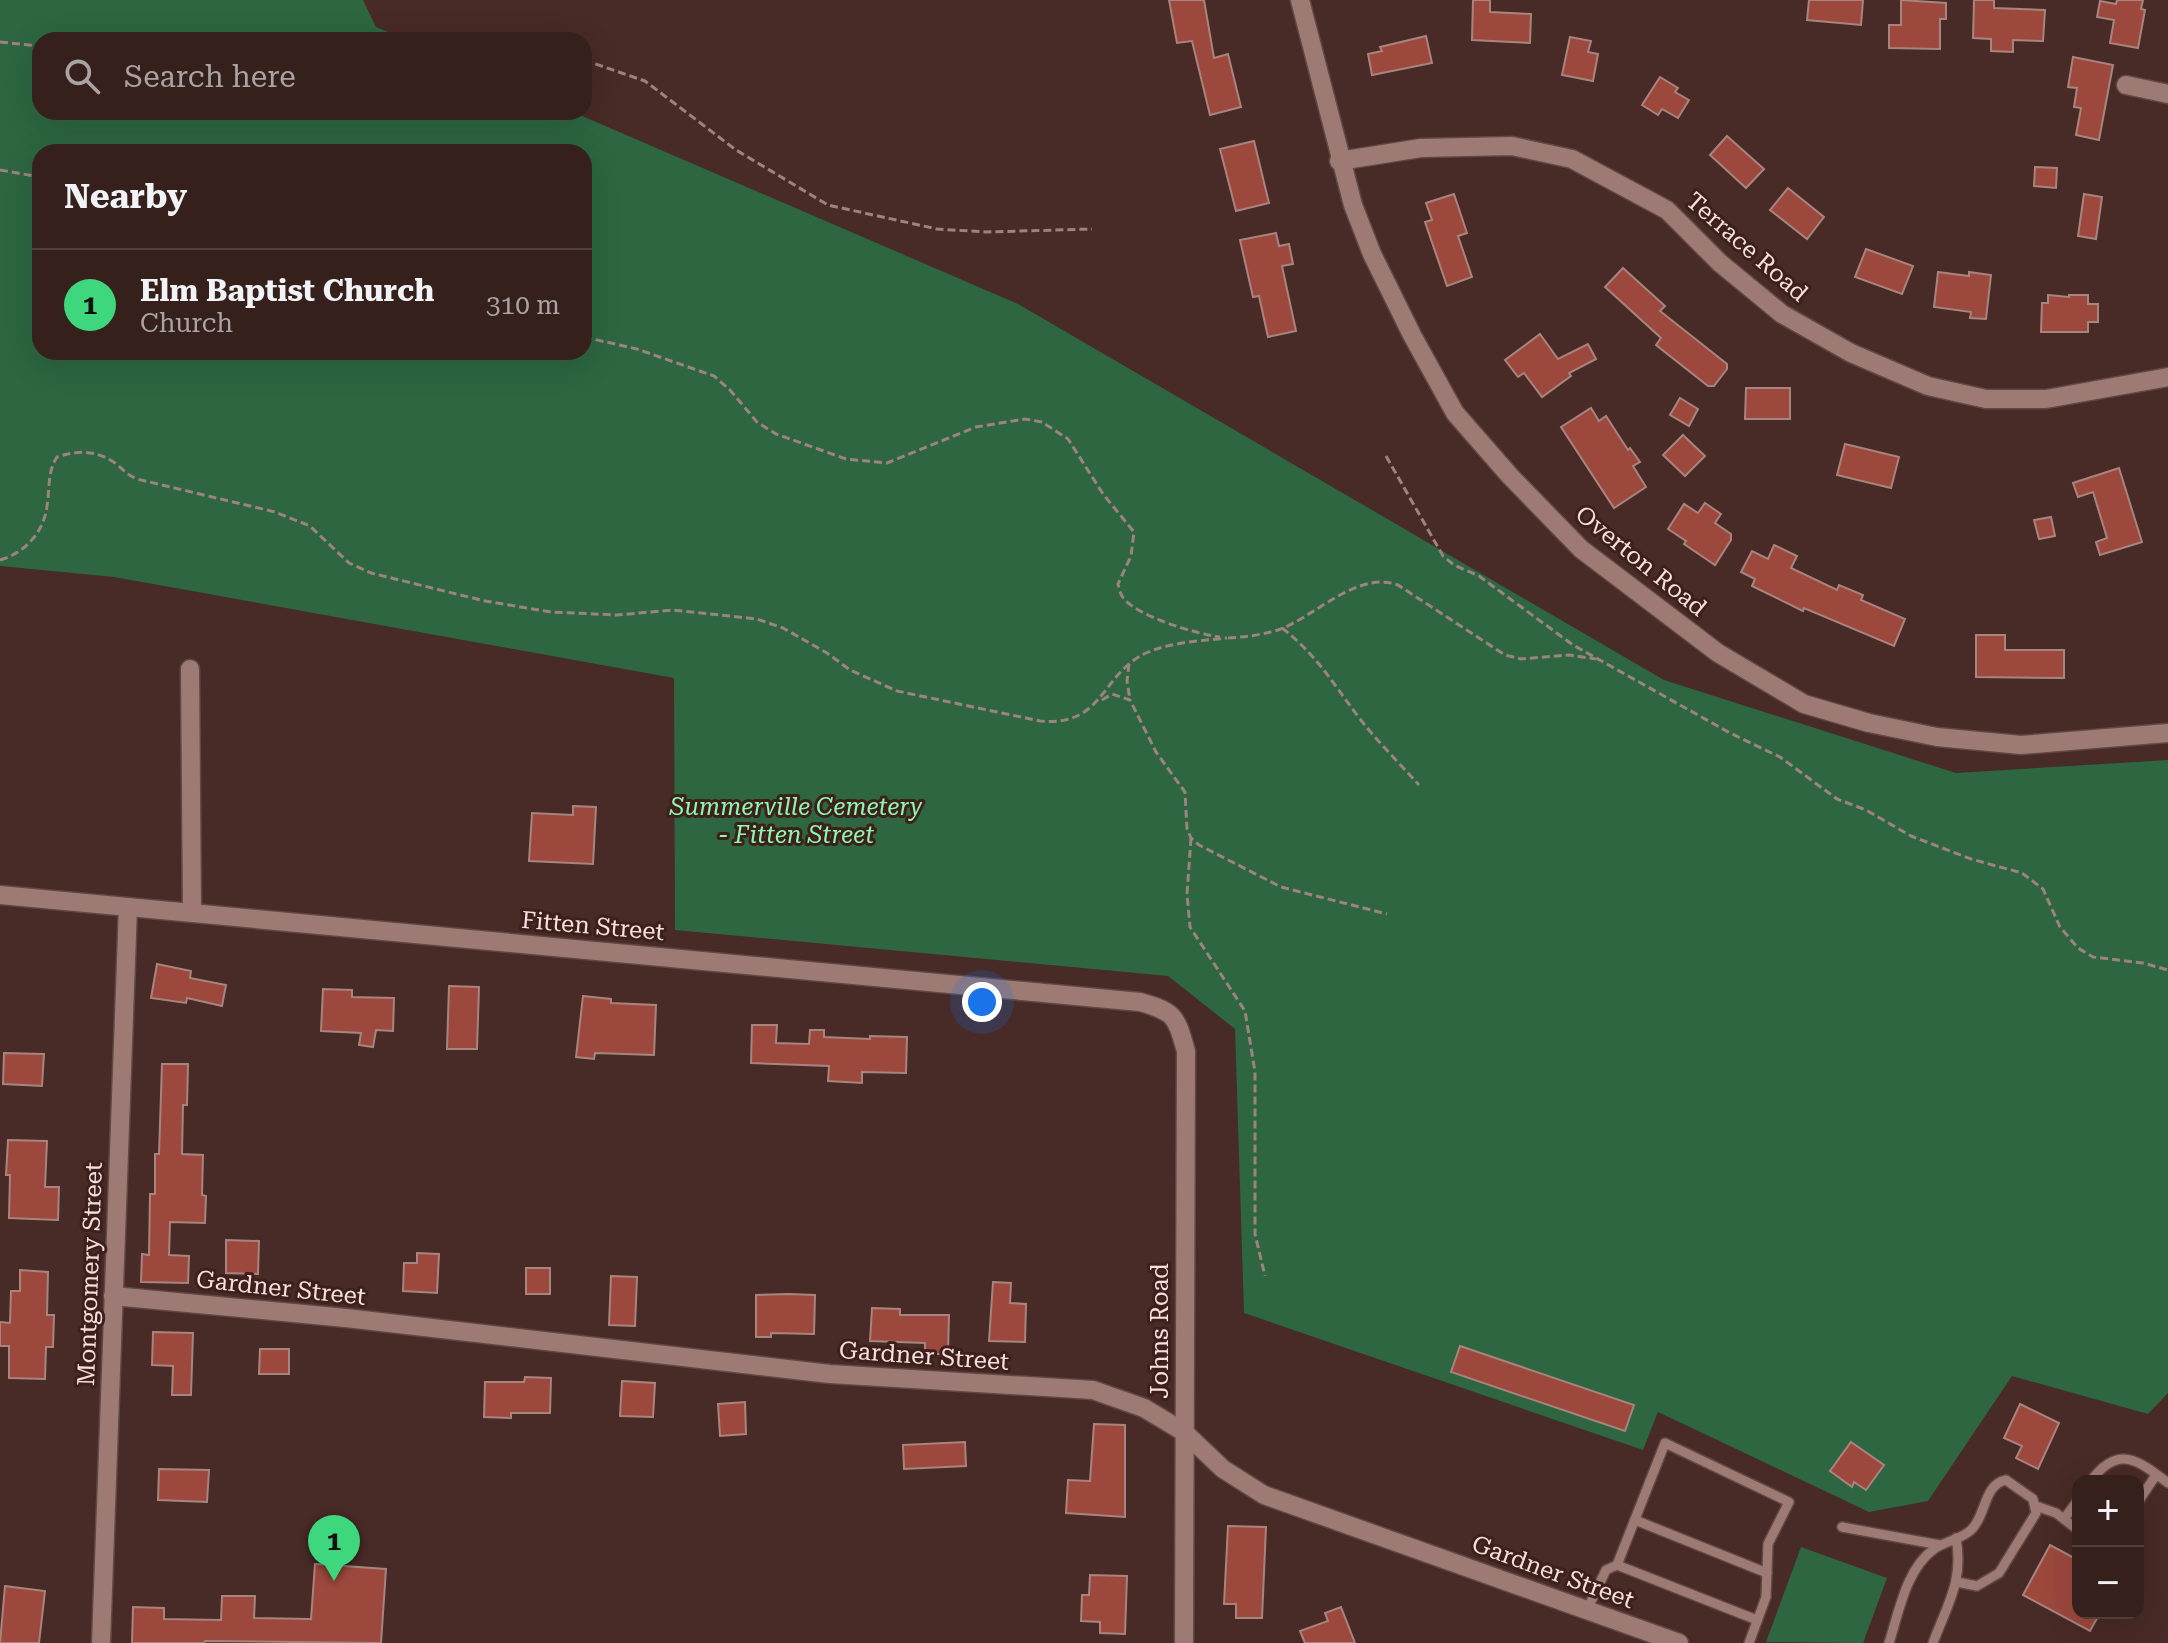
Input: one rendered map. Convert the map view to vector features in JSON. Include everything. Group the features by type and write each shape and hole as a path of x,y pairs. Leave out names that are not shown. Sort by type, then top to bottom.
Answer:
{"street":[{"name":"Overton Road","path":"1300,0 1339,161 1372,254 1455,413 1510,476 1581,549 1718,653 1804,704 1869,723 1937,737 2021,745 2168,733"},
{"path":"2126,85 2168,94"},
{"name":"Terrace Road","path":"1339,161 1421,148 1512,146 1572,159 1667,210 1720,263 1782,314 1851,353 1928,386 1986,399 2046,399 2168,377"},
{"path":"190,669 192,912"},
{"name":"Fitten Street","path":"0,895 1140,1002 1160,1008 1177,1020"},
{"name":"Montgomery Street","path":"101,1643 128,907"},
{"name":"Johns Road","path":"1177,1020 1186,1051 1184,1643"},
{"name":"Gardner Street","path":"113,1296 346,1318 830,1374 1093,1390 1144,1408 1184,1432 1223,1469 1264,1495 1679,1643"}],"lane":[{"path":"1587,1610 1606,1570 1617,1565 1665,1443 1789,1502 1768,1544 1766,1597 1749,1643"},
{"path":"2095,1475 2102,1465 2121,1458 2134,1462 2168,1483"},
{"path":"2144,1493 2156,1475"},
{"path":"1889,1643 1919,1561 1940,1545 1972,1530 1994,1485 2006,1480 2033,1499 2036,1513 1999,1573 1977,1586 1957,1582"},
{"path":"2036,1506 2046,1508 2072,1525"},
{"path":"2064,1519 2072,1508"},
{"path":"1635,1520 1767,1573"},
{"path":"1842,1527 1940,1545"},
{"path":"1933,1643 1957,1582 1956,1538"},
{"path":"1617,1565 1757,1620"}],"path":[{"path":"0,42 32,45"},
{"path":"592,63 645,81 736,150 828,205 937,229 986,232 1092,229"},
{"path":"0,170 32,176"},
{"path":"592,339 637,349 714,376 757,422 776,434 846,459 887,463 976,427 1015,419 1042,422 1068,439 1103,494 1134,532 1131,556 1118,584 1122,596 1131,605 1162,620 1202,634 1227,638"},
{"path":"0,560 16,556 41,528 47,509 51,465 57,457 84,451 113,461 126,475 137,479 275,512 310,526 349,563 371,573 470,598 551,612 617,615 673,610 757,619 783,628 850,670 897,691 1010,712 1040,721 1071,719 1112,694 1130,700"},
{"path":"1386,456 1443,556 1454,565 1479,576 1573,645 1730,733 1780,757 1837,799 1866,810 1911,836 1971,859 2022,873 2043,889 2060,927 2078,948 2093,957 2143,963 2168,970"},
{"path":"1098,701 1124,667 1145,654 1163,647 1248,637 1282,628 1349,592 1384,580 1398,585 1505,655 1521,659 1569,655 1596,659"},
{"path":"1282,628 1305,646 1361,720 1419,785"},
{"path":"1129,664 1127,681 1130,700 1156,752 1185,792 1187,829 1191,838 1187,894 1190,927 1245,1011 1255,1072 1255,1234 1265,1276"},
{"path":"1191,838 1241,868 1281,887 1387,914"}],"green space":[{"name":"Summerville Cemetery - Fitten Street","path":"0,0 363,0 376,27 388,32 32,32 32,120 592,120 1018,304 1664,680 1956,773 2168,760 2168,1393 2148,1414 2012,1376 1928,1501 1869,1512 1658,1412 1643,1450 1244,1313 1235,1029 1168,976 675,930 674,678 114,577 0,566"},
{"path":"1801,1547 1887,1578 1863,1643 1766,1642"}],"building":[{"path":"1169,0 1204,0 1214,58 1228,54 1241,107 1210,115 1192,41 1177,43"},
{"path":"1473,0 1490,0 1490,12 1531,14 1530,43 1472,40"},
{"path":"1809,0 1863,0 1861,25 1807,20"},
{"path":"1901,0 1946,3 1946,19 1940,19 1940,49 1889,48 1889,25 1901,25"},
{"path":"1974,0 1994,0 1994,8 2045,10 2043,41 2013,40 2013,52 1991,51 1991,39 1973,38"},
{"path":"2117,0 2143,0 2141,9 2145,10 2138,48 2110,43 2114,20 2097,17 2100,1 2116,4"},
{"path":"1426,36 1432,63 1372,75 1368,54 1382,51 1380,47"},
{"path":"1570,37 1591,41 1588,52 1598,54 1593,81 1562,75"},
{"path":"2073,57 2113,65 2099,140 2076,135 2081,108 2074,107 2077,88 2068,87"},
{"path":"1660,77 1678,88 1675,92 1689,100 1678,118 1662,109 1658,115 1642,105"},
{"path":"1727,136 1764,169 1746,188 1710,155"},
{"path":"1254,141 1269,203 1236,211 1220,149"},
{"path":"2035,167 2057,168 2056,188 2034,186"},
{"path":"1788,188 1824,217 1807,239 1770,210"},
{"path":"1454,194 1467,233 1458,236 1472,277 1447,286 1425,222 1432,220 1426,203"},
{"path":"2084,194 2102,197 2096,239 2078,236"},
{"path":"1276,233 1279,246 1289,244 1293,264 1282,266 1296,331 1268,337 1259,296 1253,297 1240,240"},
{"path":"1866,249 1913,266 1902,294 1855,277"},
{"path":"1623,268 1665,306 1660,311 1727,364 1727,369 1714,386 1708,386 1656,345 1661,338 1605,287"},
{"path":"1938,272 1991,275 1986,319 1970,318 1971,312 1934,307"},
{"path":"2048,295 2088,295 2088,304 2098,304 2098,322 2088,322 2088,332 2041,332 2042,303 2048,303"},
{"path":"1540,334 1558,359 1588,344 1596,359 1569,373 1571,376 1542,397 1524,373 1518,377 1505,360"},
{"path":"1746,388 1790,388 1790,419 1745,419"},
{"path":"1680,398 1698,409 1689,426 1670,415"},
{"path":"1591,408 1599,421 1606,416 1628,450 1630,448 1640,462 1633,466 1646,487 1614,508 1561,427"},
{"path":"1683,435 1705,456 1685,476 1663,455"},
{"path":"1845,444 1899,457 1891,488 1837,475"},
{"path":"2119,468 2142,542 2100,555 2096,542 2107,538 2093,492 2078,497 2073,483"},
{"path":"1705,503 1721,514 1715,523 1731,534 1731,540 1715,565 1668,529 1684,504 1698,513"},
{"path":"2051,517 2055,536 2039,539 2034,520"},
{"path":"1774,545 1797,556 1791,568 1837,590 1839,585 1863,595 1861,600 1905,619 1894,646 1804,608 1803,611 1752,586 1755,579 1741,572 1752,551 1768,559"},
{"path":"1976,635 2005,635 2005,650 2064,650 2064,678 1976,677"},
{"path":"573,806 596,807 593,864 529,861 532,813 573,815"},
{"path":"157,964 191,971 190,978 226,985 222,1006 187,998 186,1003 151,998"},
{"path":"449,986 479,987 477,1049 447,1049"},
{"path":"323,989 352,990 352,997 394,998 393,1031 376,1030 373,1047 359,1045 361,1033 321,1031"},
{"path":"583,996 611,999 611,1003 656,1005 654,1055 595,1053 594,1059 576,1057"},
{"path":"752,1025 777,1025 776,1043 809,1044 810,1030 824,1030 824,1037 907,1037 906,1073 862,1072 862,1083 828,1081 829,1066 751,1063"},
{"path":"4,1053 44,1054 42,1086 3,1084"},
{"path":"162,1064 188,1064 182,1154 203,1155 205,1223 170,1222 169,1255 189,1256 188,1283 141,1282 142,1254 149,1255 150,1194 155,1194 155,1154 159,1154"},
{"path":"8,1140 47,1141 45,1187 59,1187 58,1220 9,1218 10,1175 6,1175"},
{"path":"226,1240 259,1241 258,1274 226,1273"},
{"path":"417,1253 439,1254 437,1293 403,1291 404,1263 417,1263"},
{"path":"526,1268 550,1268 550,1294 526,1294"},
{"path":"20,1270 48,1272 47,1315 54,1315 53,1347 46,1347 45,1379 9,1378 9,1346 0,1346 0,1322 10,1323 11,1291 20,1291"},
{"path":"611,1276 637,1277 635,1326 609,1325"},
{"path":"993,1282 1011,1283 1010,1303 1026,1304 1025,1342 989,1341"},
{"path":"756,1295 815,1295 814,1334 771,1333 771,1337 756,1337"},
{"path":"872,1308 900,1309 900,1315 949,1315 948,1354 925,1354 925,1343 870,1341"},
{"path":"153,1332 193,1333 191,1395 172,1395 173,1366 152,1365"},
{"path":"1460,1346 1634,1405 1625,1431 1451,1372"},
{"path":"260,1349 289,1349 289,1374 259,1374"},
{"path":"525,1377 551,1378 550,1413 511,1413 511,1418 484,1417 485,1382 524,1382"},
{"path":"622,1381 655,1383 653,1417 620,1416"},
{"path":"745,1402 746,1434 720,1436 718,1404"},
{"path":"2020,1404 2059,1423 2038,1469 2016,1458 2022,1446 2004,1438"},
{"path":"1094,1424 1125,1425 1125,1517 1066,1513 1068,1480 1090,1481"},
{"path":"965,1442 966,1466 904,1469 903,1445"},
{"path":"1851,1442 1884,1465 1866,1490 1854,1482 1852,1487 1830,1471"},
{"path":"159,1469 209,1470 207,1502 158,1500"},
{"path":"1228,1526 1266,1527 1262,1618 1236,1618 1236,1604 1224,1604"},
{"path":"2050,1545 2072,1557 2072,1619 2097,1619 2090,1631 2023,1595"},
{"path":"315,1564 386,1569 381,1643 132,1643 133,1607 164,1608 164,1619 221,1620 222,1596 255,1596 254,1618 311,1619"},
{"path":"1090,1575 1127,1576 1125,1634 1100,1633 1100,1622 1081,1621 1082,1595 1089,1595"},
{"path":"5,1586 45,1591 39,1643 0,1643"},
{"path":"1341,1607 1355,1643 1305,1643 1300,1631 1328,1621 1325,1613"}],"place":[{"name":"Elm Baptist Church","path":"334,1581"}]}
